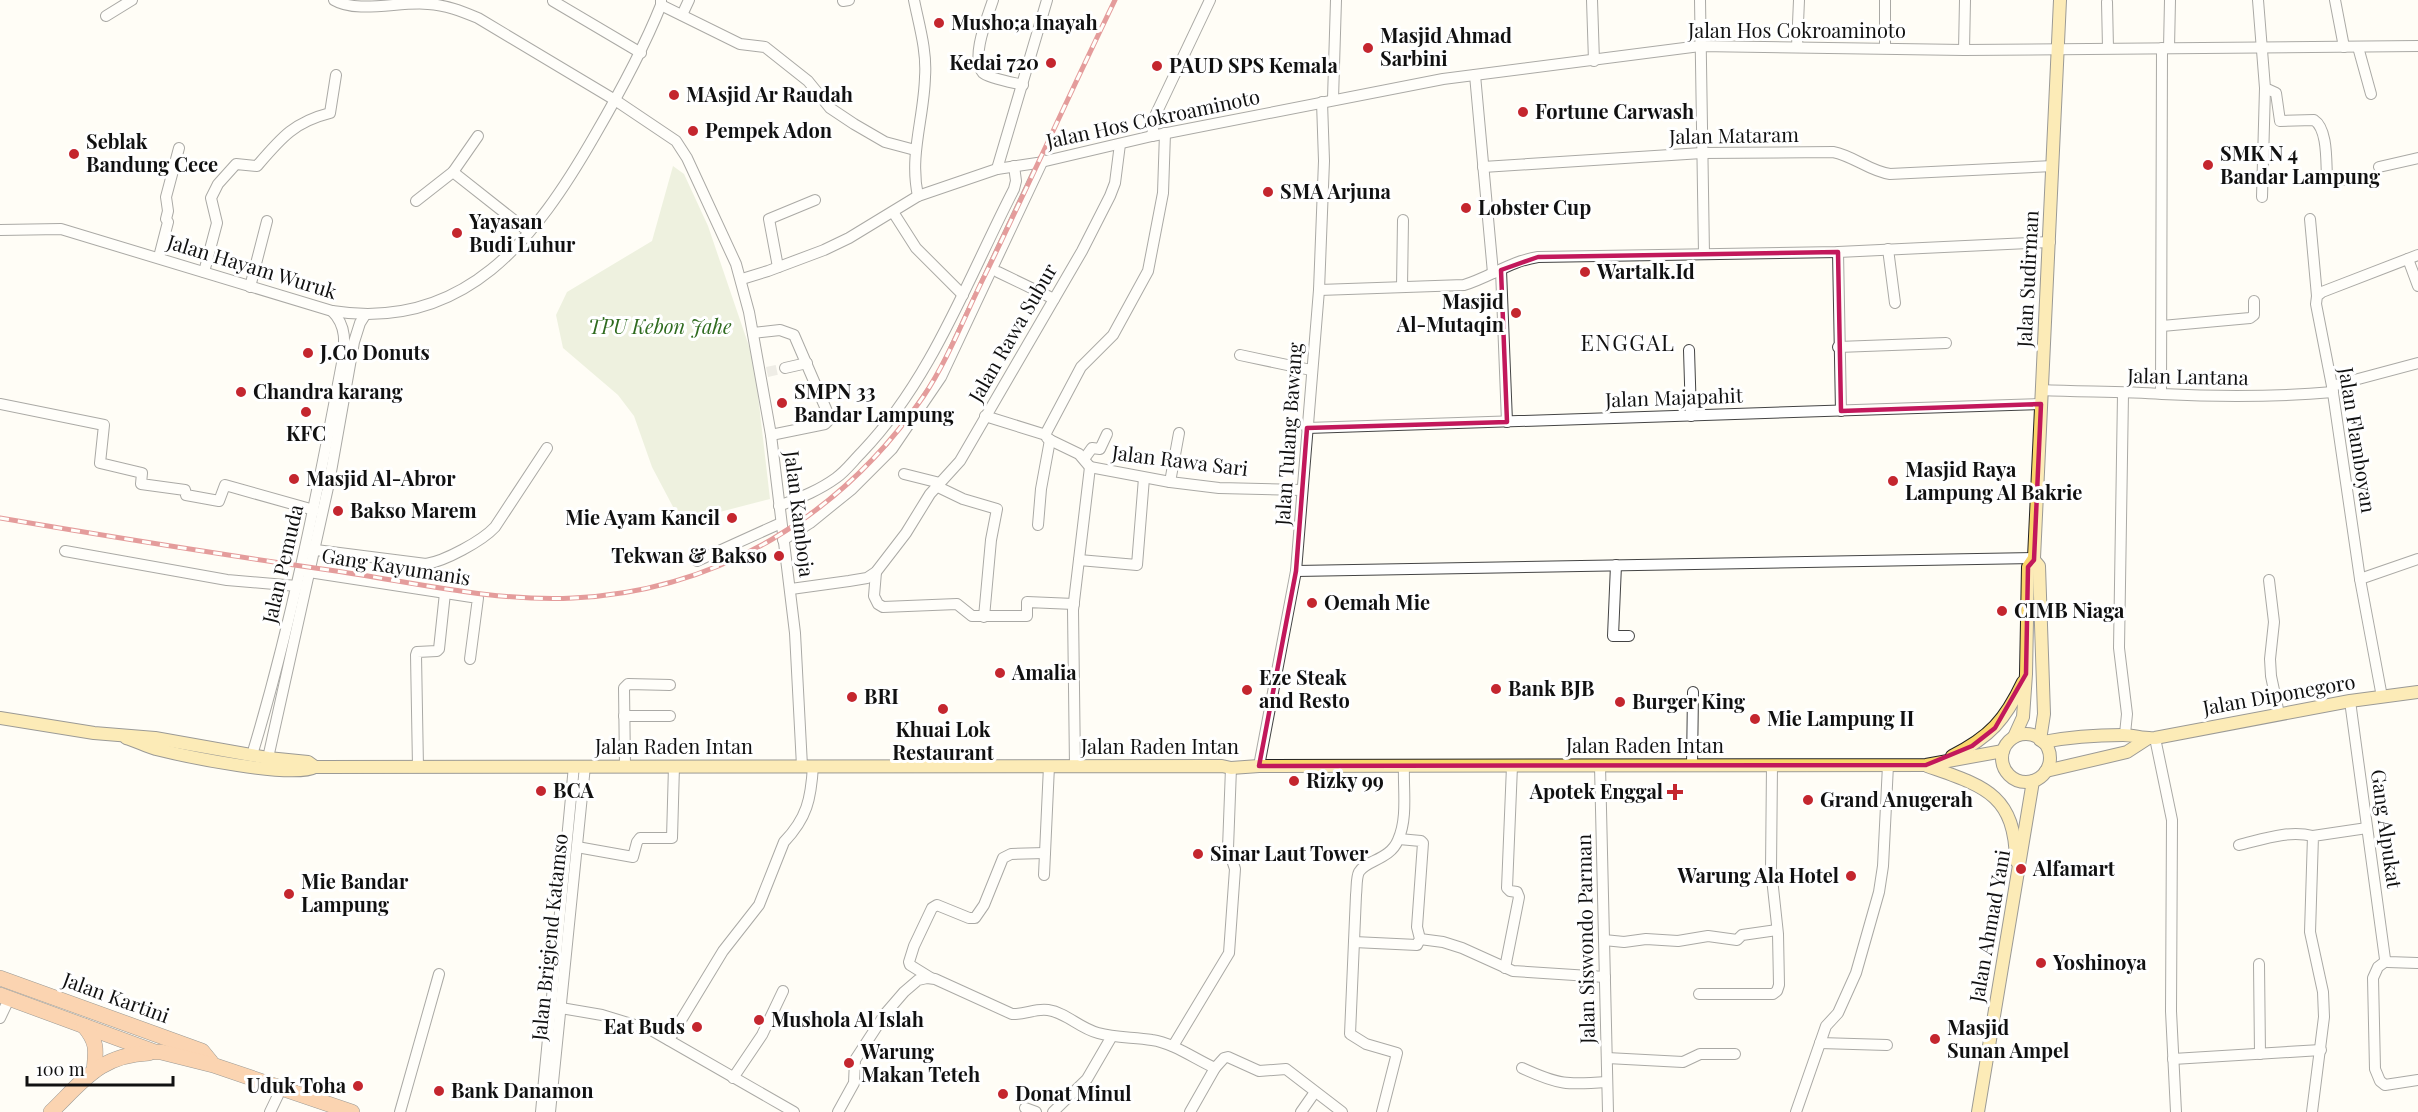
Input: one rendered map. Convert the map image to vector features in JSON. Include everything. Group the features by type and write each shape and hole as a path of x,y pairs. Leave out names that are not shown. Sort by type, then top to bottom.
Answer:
{"highway":[{"name":"Jalan Kartini","path":"0,978 202,1052 213,1065"},
{"name":"Jalan Kartini","path":"5,997 155,1052 213,1065 343,1110"},
{"path":"83,1026 94,1037 96,1044 94,1071"},
{"path":"51,1112 94,1071 114,1058 133,1053 155,1052"}],"main road":[{"name":"Jalan Sudirman","path":"2014,737 2023,717 2028,567 2034,559 2060,0"},
{"name":"Jalan Sudirman","path":"2034,559 2039,566 2044,714 2042,741"},
{"path":"1932,764 1972,746 1995,728 2013,702 2026,674"},
{"name":"Jalan Diponegoro","path":"2042,741 2125,735 2151,738 2350,701 2418,692"},
{"name":"Jalan Raden Intan","path":"0,718 126,738 155,738 268,758 308,762 315,766 1222,766 1231,768 1259,766 1888,765 1932,764 2003,751"},
{"path":"2032,735 2042,741 2048,751 2049,761 2046,771 2033,781 2019,781 2007,773 2002,759 2003,751 2014,737 2032,735"},
{"name":"Jalan Raden Intan","path":"126,738 155,749 245,765 308,771 315,766"},
{"name":"Jalan Diponegoro","path":"2046,771 2127,753 2151,738"},
{"path":"1932,764 1977,784 1989,791 2001,804 2011,824 2016,846 2016,885"},
{"name":"Jalan Ahmad Yani","path":"1978,1112 2033,781"}],"street":[{"path":"106,16 132,0"},
{"name":"Jalan Kamboja","path":"334,0 354,6 426,3 457,9 478,18 615,100 679,145 742,279 764,373 783,540 791,589 812,794 804,816 784,842 764,895 750,919 723,951 669,1040"},
{"path":"682,15 689,0"},
{"path":"914,0 925,57 926,76 915,150 914,178 918,196"},
{"path":"993,0 980,46 980,68 986,75 1023,85"},
{"path":"997,169 1047,0"},
{"path":"1152,136 1155,116 1210,0"},
{"name":"Jalan Tulang Bawang","path":"1259,766 1296,571 1319,290 1327,100 1336,0"},
{"path":"1592,0 1594,61"},
{"path":"1700,0 1704,254"},
{"path":"1797,48 1799,0"},
{"path":"1885,0 1885,47"},
{"path":"1964,50 1965,0"},
{"path":"2161,393 2166,48 2170,0"},
{"path":"2258,0 2265,88 2262,197"},
{"path":"2335,0 2344,47"},
{"path":"553,1 640,53"},
{"path":"661,2 740,44 765,48 808,81 830,108 885,142 915,150"},
{"name":"Jalan Hayam Wuruk","path":"0,230 61,229 332,311 365,315 419,308 456,294 490,272 529,231 564,188 640,53 661,2"},
{"path":"2107,2 2108,48"},
{"name":"Jalan Hos Cokroaminoto","path":"742,279 824,250 918,196 997,169 1327,100 1475,75 1700,46 1885,47 1964,50 2418,46"},
{"path":"2358,46 2370,94"},
{"path":"204,272 217,224 211,198 218,184 236,164 257,166 286,133 308,119 330,113 336,75"},
{"path":"1475,75 1483,167 1497,271 1507,422"},
{"path":"2265,88 2276,93 2280,121 2314,120 2320,124 2327,178 2330,181 2349,179"},
{"path":"1038,525 1048,438 1081,367 1113,335 1148,271 1163,194 1165,133"},
{"path":"416,201 453,172 478,136"},
{"name":"Jalan Rawa Subur","path":"876,572 938,485 960,461 1054,299 1110,196 1115,183 1120,144"},
{"path":"159,257 168,222 166,197 179,148"},
{"name":"Jalan Mataram","path":"1483,167 1702,153 1833,152 1849,156 1880,172 1890,174 2053,166"},
{"path":"2379,167 2418,158"},
{"path":"783,540 810,523 844,496 892,449 941,377 1043,160"},
{"path":"779,506 810,494 838,477 875,439 905,399 963,294 1014,189 1016,181 1014,166"},
{"path":"453,172 529,231"},
{"path":"778,267 769,219 771,216 815,201"},
{"path":"893,212 916,248 963,294"},
{"name":"Jalan Flamboyan","path":"2310,219 2316,304 2333,389 2360,579 2382,697"},
{"path":"1402,287 1403,220"},
{"path":"250,287 267,221"},
{"path":"1319,290 1464,285 1522,260 1538,257 1838,252 2050,242"},
{"path":"1888,249 1895,303"},
{"path":"1838,252 1841,411"},
{"path":"2317,296 2413,257 2418,286"},
{"path":"998,272 1054,299"},
{"path":"2162,326 2250,318 2254,315 2254,301"},
{"name":"Jalan Pemuda","path":"268,758 281,702 298,603 297,586 313,550 314,510 345,344 342,325 332,311"},
{"name":"Jalan Pemuda","path":"252,755 309,572 330,476 354,342 365,315"},
{"path":"753,333 780,330 794,335 829,420 825,424 771,435"},
{"path":"1838,347 1946,343"},
{"path":"1689,350 1691,416"},
{"path":"1239,355 1311,370"},
{"path":"785,368 807,363"},
{"name":"Jalan Lantana","path":"2042,390 2258,397 2333,389 2418,363"},
{"path":"2123,394 2119,648 2127,714 2125,735"},
{"path":"0,404 104,425 100,463 142,473 141,484 185,490 186,495 219,501 225,485 314,510"},
{"name":"Jalan Majapahit","path":"1307,428 2042,404"},
{"name":"Jalan Rawa Sari","path":"985,416 1048,438 1079,454 1087,463 1144,478 1219,488 1302,490"},
{"path":"1170,482 1179,433"},
{"path":"1075,766 1074,604 1087,463 1092,448 1100,449 1107,434"},
{"path":"313,550 426,564 436,562 486,537 547,448"},
{"path":"904,474 938,485 963,499 996,508 998,511 991,540 984,617"},
{"path":"1079,560 1137,565 1144,478"},
{"path":"697,561 781,523"},
{"path":"65,551 227,580 297,586"},
{"path":"1296,571 2034,559"},
{"path":"2360,579 2418,559"},
{"path":"1616,565 1613,636 1629,636"},
{"name":"Gang Kayumanis","path":"309,572 478,598 470,659"},
{"path":"876,572 874,596 880,606 957,604 972,616 984,617 1027,616 1027,602 1074,604"},
{"path":"791,589 867,578 876,572"},
{"path":"2269,580 2274,622 2270,659 2271,676 2279,714"},
{"path":"418,766 416,655 421,650 437,651 439,648 445,593"},
{"path":"625,766 624,688 628,684 670,685"},
{"path":"1692,766 1693,692"},
{"path":"269,699 281,702"},
{"name":"Gang Alpukat","path":"2350,701 2386,961"},
{"path":"624,717 670,716"},
{"path":"2151,738 2172,820 2171,1011 2176,1112"},
{"path":"1700,994 1773,994 1777,991 1779,978 1777,930 1771,869 1772,765"},
{"path":"1796,1112 1826,1026 1838,1013 1856,973 1879,892 1883,866 1888,765"},
{"name":"Jalan Brigjend Katamso","path":"556,1007 577,847 579,766"},
{"name":"Jalan Brigjend Katamso","path":"550,1112 548,1091 579,766"},
{"path":"577,847 633,857 636,842 640,838 672,838 674,766"},
{"path":"1044,875 1049,766"},
{"path":"1382,1112 1397,1053 1366,1044 1350,1034 1354,942 1359,873 1362,868 1388,854 1399,839 1403,824 1404,766"},
{"path":"1505,968 1519,897 1517,892 1507,888 1512,766"},
{"name":"Jalan Siswondo Parman","path":"1600,766 1608,1112"},
{"path":"1173,1046 1229,953 1235,869 1228,848 1231,768"},
{"path":"2239,845 2265,837 2299,833 2313,836 2367,828"},
{"path":"2312,1112 2324,1017 2323,992 2310,932 2313,836"},
{"path":"1354,942 1417,945 1420,939 1417,927 1423,843 1399,839"},
{"path":"1045,853 1011,854 1003,858 984,905 975,918 969,918 937,905 932,908 909,962 910,965 931,978 1012,1014 1049,1010 1066,1015 1091,1031 1112,1036 1153,1040 1173,1046 1190,1057 1215,1068"},
{"path":"1604,940 1683,941 1708,936 1737,940 1742,935 1777,930"},
{"path":"1420,939 1443,942 1462,948 1513,971 1605,977"},
{"path":"2417,963 2386,961 2378,967 2373,978 2375,1069 2380,1081 2385,1085 2418,1080"},
{"path":"2259,964 2260,1054"},
{"path":"400,1112 439,974"},
{"path":"838,1112 854,1083 855,1060 867,1040 904,992 918,981 931,978"},
{"path":"733,1078 762,1035 783,991"},
{"path":"0,1018 5,997"},
{"path":"556,1007 602,1015 632,1024 669,1040 794,1112"},
{"path":"1053,1112 1087,1079 1112,1036"},
{"path":"1820,1043 1887,1045"},
{"path":"2173,1059 2321,1050"},
{"path":"1607,1059 1683,1062 1700,1054 1735,1054"},
{"path":"1190,1112 1215,1068 1224,1058 1228,1057 1259,1071 1286,1069 1342,1112"},
{"path":"1522,1068 1551,1081 1567,1085 1607,1082"},
{"path":"270,1112 281,1089"},
{"name":"Jalan Brigjend Katamso","path":"541,1112 548,1091"},
{"path":"1301,1112 1315,1092"}],"highlighted area":[{"path":"1838,252 1841,411 2041,404 2034,560 2028,567 2026,674 1995,728 1972,746 1926,765 1259,766 1296,571 1307,428 1507,422 1501,270 1538,257"}],"green space":[{"name":"TPU Kebon Jahe","path":"673,166 684,174 708,226 754,361 770,499 681,522 652,467 634,416 618,395 563,348 556,315 567,292 652,241"}],"tunnel":[{"path":"767,372 785,368"}],"railway":[{"path":"0,518 454,590 514,597 573,598 626,592 677,580 726,563 772,540 814,511 854,478 890,440 923,397 956,337 1115,0"}],"place":[{"name":"Musho;a Inayah","path":"939,23"},
{"name":"Masjid Ahmad Sarbini","path":"1368,48"},
{"name":"Kedai 720","path":"1051,63"},
{"name":"PAUD SPS Kemala","path":"1157,66"},
{"name":"MAsjid Ar Raudah","path":"674,95"},
{"name":"Fortune Carwash","path":"1523,112"},
{"name":"Pempek Adon","path":"693,131"},
{"name":"Seblak Bandung Cece","path":"74,154"},
{"name":"SMK N 4 Bandar Lampung","path":"2208,165"},
{"name":"SMA Arjuna","path":"1268,192"},
{"name":"Lobster Cup","path":"1466,208"},
{"name":"Yayasan Budi Luhur","path":"457,233"},
{"name":"Wartalk.Id","path":"1585,272"},
{"name":"Masjid Al-Mutaqin","path":"1516,313"},
{"name":"J.Co Donuts","path":"308,353"},
{"name":"Chandra karang","path":"241,392"},
{"name":"SMPN 33 Bandar Lampung","path":"782,403"},
{"name":"KFC","path":"306,412"},
{"name":"Masjid Al-Abror","path":"294,479"},
{"name":"Masjid Raya Lampung Al Bakrie","path":"1893,481"},
{"name":"Bakso Marem","path":"338,511"},
{"name":"Mie Ayam Kancil","path":"732,518"},
{"name":"Tekwan & Bakso","path":"779,556"},
{"name":"Oemah Mie","path":"1312,603"},
{"name":"CIMB Niaga","path":"2002,611"},
{"name":"Amalia","path":"1000,673"},
{"name":"Bank BJB","path":"1496,689"},
{"name":"Eze Steak and Resto","path":"1247,690"},
{"name":"BRI","path":"852,697"},
{"name":"Burger King","path":"1620,702"},
{"name":"Khuai Lok Restaurant","path":"943,709"},
{"name":"Mie Lampung II","path":"1755,719"},
{"name":"Rizky 99","path":"1294,781"},
{"name":"BCA","path":"541,791"},
{"name":"Apotek Enggal","path":"1675,792"},
{"name":"Grand Anugerah","path":"1808,800"},
{"name":"Sinar Laut Tower","path":"1198,854"},
{"name":"Alfamart","path":"2021,869"},
{"name":"Warung Ala Hotel","path":"1851,876"},
{"name":"Mie Bandar Lampung","path":"289,894"},
{"name":"Yoshinoya","path":"2041,963"},
{"name":"Mushola Al Islah","path":"759,1020"},
{"name":"Eat Buds","path":"697,1027"},
{"name":"Masjid Sunan Ampel","path":"1935,1039"},
{"name":"Warung Makan Teteh","path":"849,1063"},
{"name":"Uduk Toha","path":"358,1086"},
{"name":"Bank Danamon","path":"439,1091"},
{"name":"Donat Minul","path":"1003,1094"}],"district":[{"name":"ENGGAL","path":"1628,343"}]}
